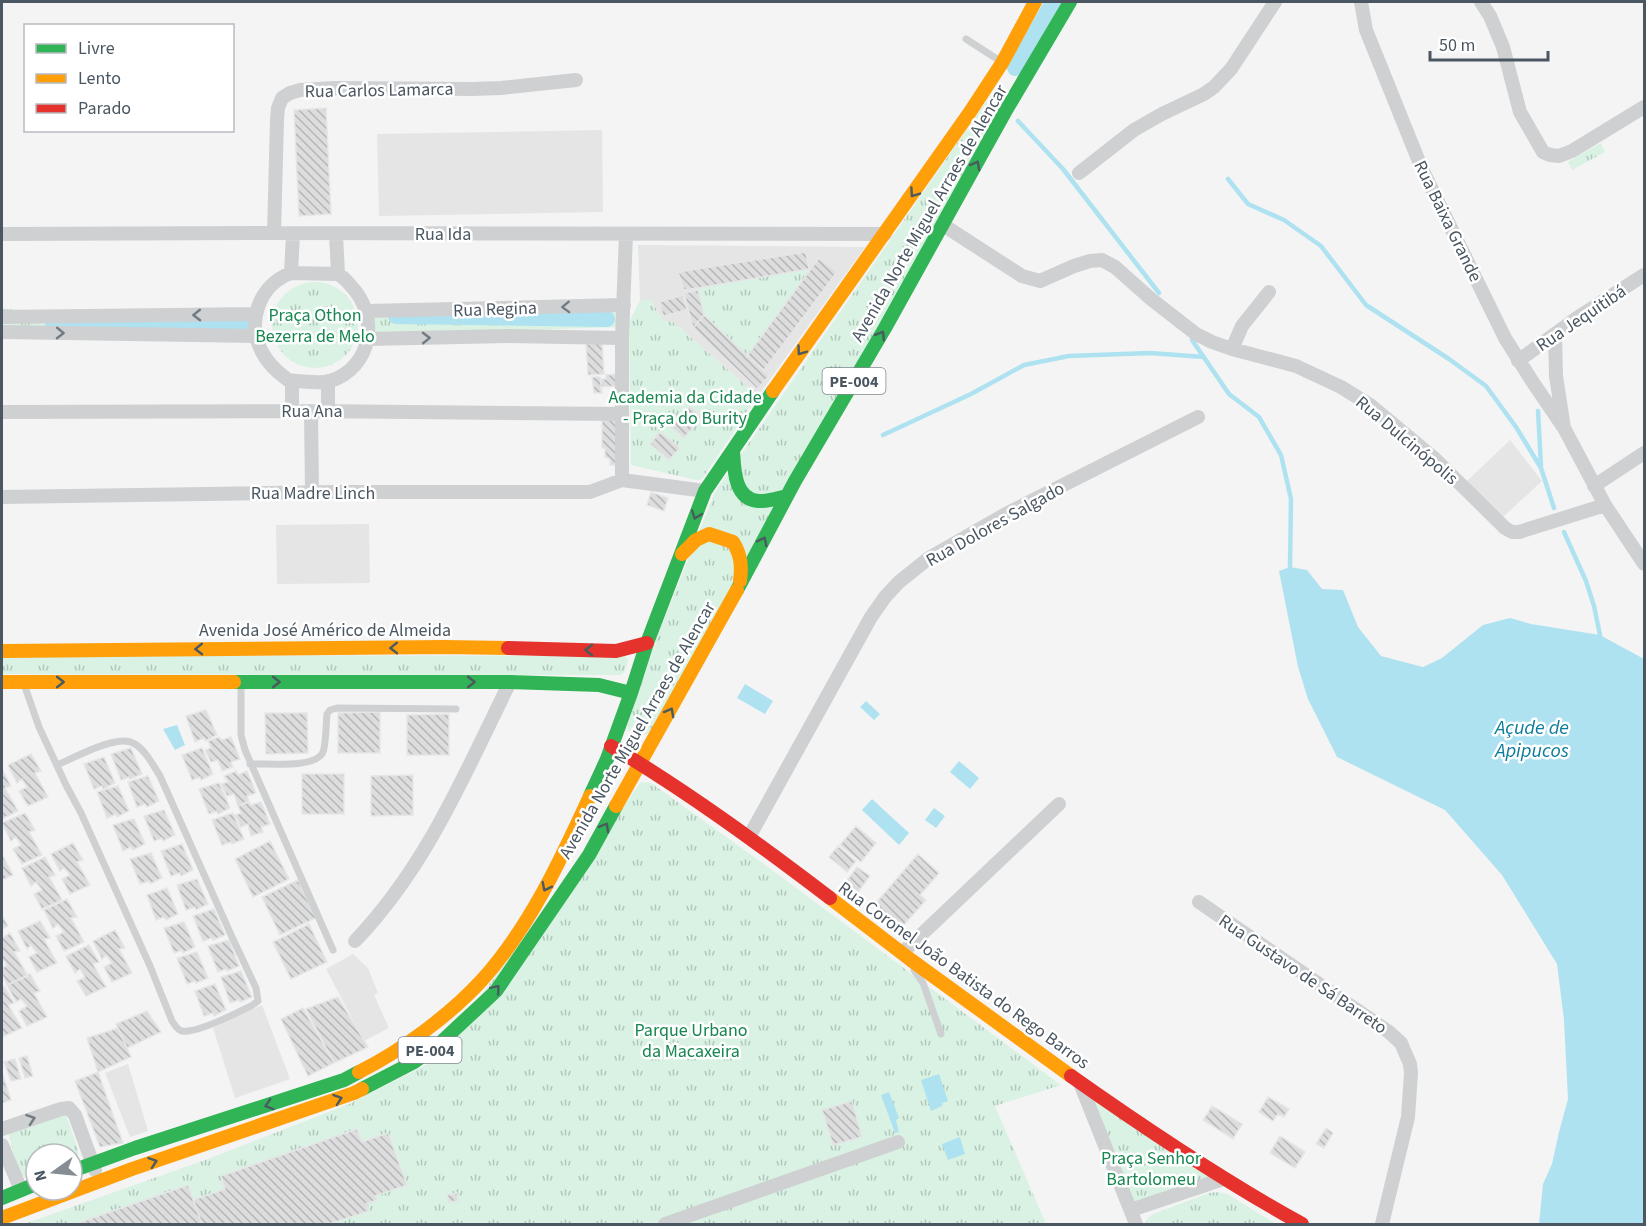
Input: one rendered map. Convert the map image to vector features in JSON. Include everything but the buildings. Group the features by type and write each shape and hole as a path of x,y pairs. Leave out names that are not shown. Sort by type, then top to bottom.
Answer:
{"main road":[{"name":"Avenida Norte Miguel Arraes de Alencar","path":"84,1166 344,1080 377,1063 406,1044 449,1011 482,980 511,943 540,897 571,837 611,746 705,491 769,396 970,112 1002,63 1035,2"},
{"name":"Avenida Norte Miguel Arraes de Alencar","path":"2,1218 143,1165 354,1094 414,1062 438,1045 496,991 589,855 740,587 787,495 885,328 1005,112 1070,2"},
{"path":"733,450 738,486 746,496 757,502 787,495"},
{"path":"682,555 696,540 709,534 734,542 742,562 740,587"},
{"name":"Avenida José Américo de Almeida","path":"2,651 432,647 616,651 647,644"},
{"path":"2,681 510,682 599,685 631,693"},
{"name":"Rua Coronel João Batista do Rego Barros","path":"611,746 641,763 749,837 902,953 1080,1083 1223,1179 1302,1224"},
{"path":"2,1198 24,1189"}],"street":[{"path":"1079,173 1134,130 1214,87 1231,69 1275,2"},
{"name":"Rua Baixa Grande","path":"1361,2 1366,30 1422,169 1505,338 1564,428"},
{"path":"1481,2 1490,16 1503,48 1520,112 1543,152 1559,156 1572,151 1644,108"},
{"name":"Rua Carlos Lamarca","path":"274,233 278,108 282,98 290,93 300,90 335,88 473,89 576,80"},
{"name":"Rua Dulcinópolis","path":"943,225 1022,276 1034,280 1040,281 1068,268 1102,260 1115,267 1196,334 1232,349 1296,366 1341,387 1371,405 1435,459 1505,528 1512,532 1519,532 1605,505"},
{"name":"Rua Ida","path":"2,234 885,234"},
{"path":"291,273 293,234"},
{"path":"336,234 338,274"},
{"path":"626,234 622,338 622,480 705,491"},
{"path":"291,273 338,274 359,295 367,311 368,339 363,351 355,365 342,375 328,381 288,380 270,364 261,351 256,336 256,314 262,297 275,281 291,273"},
{"name":"Rua Jequitibá","path":"1518,361 1577,318 1644,275"},
{"path":"1232,349 1242,326 1269,292"},
{"name":"Rua Regina","path":"367,311 624,305"},
{"path":"2,317 256,314"},
{"path":"2,332 256,336"},
{"path":"1555,334 1556,376 1564,428 1605,505 1644,564"},
{"name":"Rua Regina","path":"368,339 508,336 622,338"},
{"path":"292,381 292,411"},
{"path":"328,381 328,411"},
{"path":"311,411 312,492"},
{"name":"Rua Ana","path":"2,412 328,411 622,414"},
{"name":"Rua Dolores Salgado","path":"749,837 867,625 885,597 899,582 929,558 1004,515 1198,417"},
{"path":"1594,486 1644,453"},
{"name":"Rua Madre Linch","path":"2,497 312,492 590,492 622,480"},
{"path":"355,941 377,918 395,894 436,831 453,801 510,682"},
{"path":"902,953 1059,804"},
{"name":"Rua Gustavo de Sá Barreto","path":"1198,902 1389,1032 1401,1044 1410,1064 1411,1073 1408,1117 1382,1224"},
{"path":"1080,1083 1136,1224"},
{"path":"2,1129 69,1108 75,1115 99,1182"},
{"path":"665,1224 898,1142"},
{"path":"2,1145 21,1190"},
{"path":"1131,1210 1223,1179"}],"lane":[{"path":"966,39 1002,63"},
{"path":"23,681 39,727 57,765 81,813 150,966 172,1021 183,1032 197,1030 254,1005 259,999 256,988 160,776 152,763 132,742 116,741 57,765"},
{"path":"241,682 242,735 250,764 333,951"},
{"path":"250,764 315,761 323,753 327,714 330,710 337,708 456,709"},
{"path":"902,953 923,983 941,1034"}],"shaded area":[{"path":"602,130 603,212 379,216 377,134"},
{"path":"638,245 865,247 758,396 673,322 663,321 651,300 640,300"},
{"path":"1510,440 1542,481 1502,518 1464,484"},
{"path":"369,524 370,583 277,584 276,525"},
{"path":"353,954 368,968 378,993 374,995 389,1028 364,1041 326,969"},
{"path":"262,1005 290,1079 235,1098 213,1028"},
{"path":"128,1064 148,1131 130,1137 105,1073"}],"green space":[{"path":"1000,82 1006,97 650,734 631,735 627,725 658,635 715,492"},
{"path":"1601,143 1605,152 1572,170 1568,162"},
{"path":"809,269 747,356 704,315 698,288"},
{"name":"Praça Othon Bezerra de Melo","path":"315,282 332,285 346,294 355,308 358,325 355,342 346,356 332,365 315,368 298,365 284,356 275,342 272,325 275,308 284,294 298,285"},
{"name":"Academia da Cidade - Praça do Burity","path":"640,300 651,300 663,321 673,322 758,396 702,479 696,480 631,465 629,323"},
{"path":"622,307 620,327 368,335 367,313"},
{"path":"2,309 255,318 257,341 2,333"},
{"path":"2,655 625,656 628,660 625,671 621,675 2,674"},
{"name":"Parque Urbano da Macaxeira","path":"641,782 651,783 764,864 1061,1085 995,1106 1046,1224 24,1224 208,1159 349,1104 430,1063"},
{"name":"Praça Senhor Bartolomeu","path":"1091,1090 1216,1175 1132,1205"},
{"path":"65,1112 75,1142 24,1142 24,1176 17,1164 8,1131"},
{"name":"Praça Senhor Bartolomeu","path":"1216,1192 1227,1194 1276,1224 1145,1224 1153,1214"}],"water":[{"name":"Açude de Apipucos","path":"1290,567 1307,570 1322,589 1343,590 1358,627 1381,656 1423,667 1442,658 1483,625 1510,618 1531,624 1600,635 1644,659 1644,1224 1539,1224 1543,1184 1552,1164 1568,1099 1564,1020 1557,964 1502,875 1445,810 1337,757 1308,699 1298,667 1279,571"},
{"path":"745,684 773,701 765,714 737,698"},
{"path":"866,701 880,714 874,720 860,707"},
{"path":"177,725 185,745 175,750 163,729"},
{"path":"959,761 979,778 970,789 950,772"},
{"path":"872,799 909,833 899,845 862,810"},
{"path":"934,808 945,816 936,828 925,820"},
{"path":"939,1074 948,1101 931,1111 921,1080"},
{"path":"889,1092 899,1118 896,1120 899,1132 895,1133 881,1095"},
{"path":"960,1137 965,1154 948,1160 942,1144"}],"waterway":[{"path":"1015,68 1053,2"},
{"path":"1018,121 1063,169 1159,293"},
{"path":"1228,179 1248,204 1284,220 1321,246 1366,305 1486,386 1516,427 1541,468 1554,508"},
{"path":"396,316 607,319"},
{"path":"53,323 247,326"},
{"path":"1192,340 1229,394 1259,417 1281,455 1291,499 1290,567"},
{"path":"883,435 971,394 1024,365 1069,356 1150,353 1204,357"},
{"path":"1538,411 1541,466"},
{"path":"1564,532 1586,581 1600,635"}],"traffic: fast":[{"path":"737,590 795,481 885,328 1005,112 1070,2"},
{"path":"590,796 607,759 647,643 705,491 773,391"},
{"path":"733,450 737,482 744,495 758,501 787,496"},
{"path":"234,682 510,682 599,685 631,693"},
{"path":"362,1089 414,1062 438,1045 496,991 589,855 616,806"},
{"path":"84,1167 344,1080 359,1072"},
{"path":"2,1198 24,1189"}],"traffic: slow":[{"path":"773,391 970,112 1002,63 1035,2"},
{"path":"682,554 696,540 709,534 733,542 740,561 740,581"},
{"path":"616,806 737,590"},
{"path":"2,651 508,648"},
{"path":"2,682 234,682"},
{"path":"359,1072 391,1054 424,1031 482,980 530,915 568,844 590,796"},
{"path":"830,898 1071,1076"},
{"path":"2,1218 132,1169 362,1089"}],"traffic: jam":[{"path":"508,648 616,651 647,643"},
{"path":"611,746 723,819 830,898"},
{"path":"1071,1076 1185,1153 1302,1224"}]}
